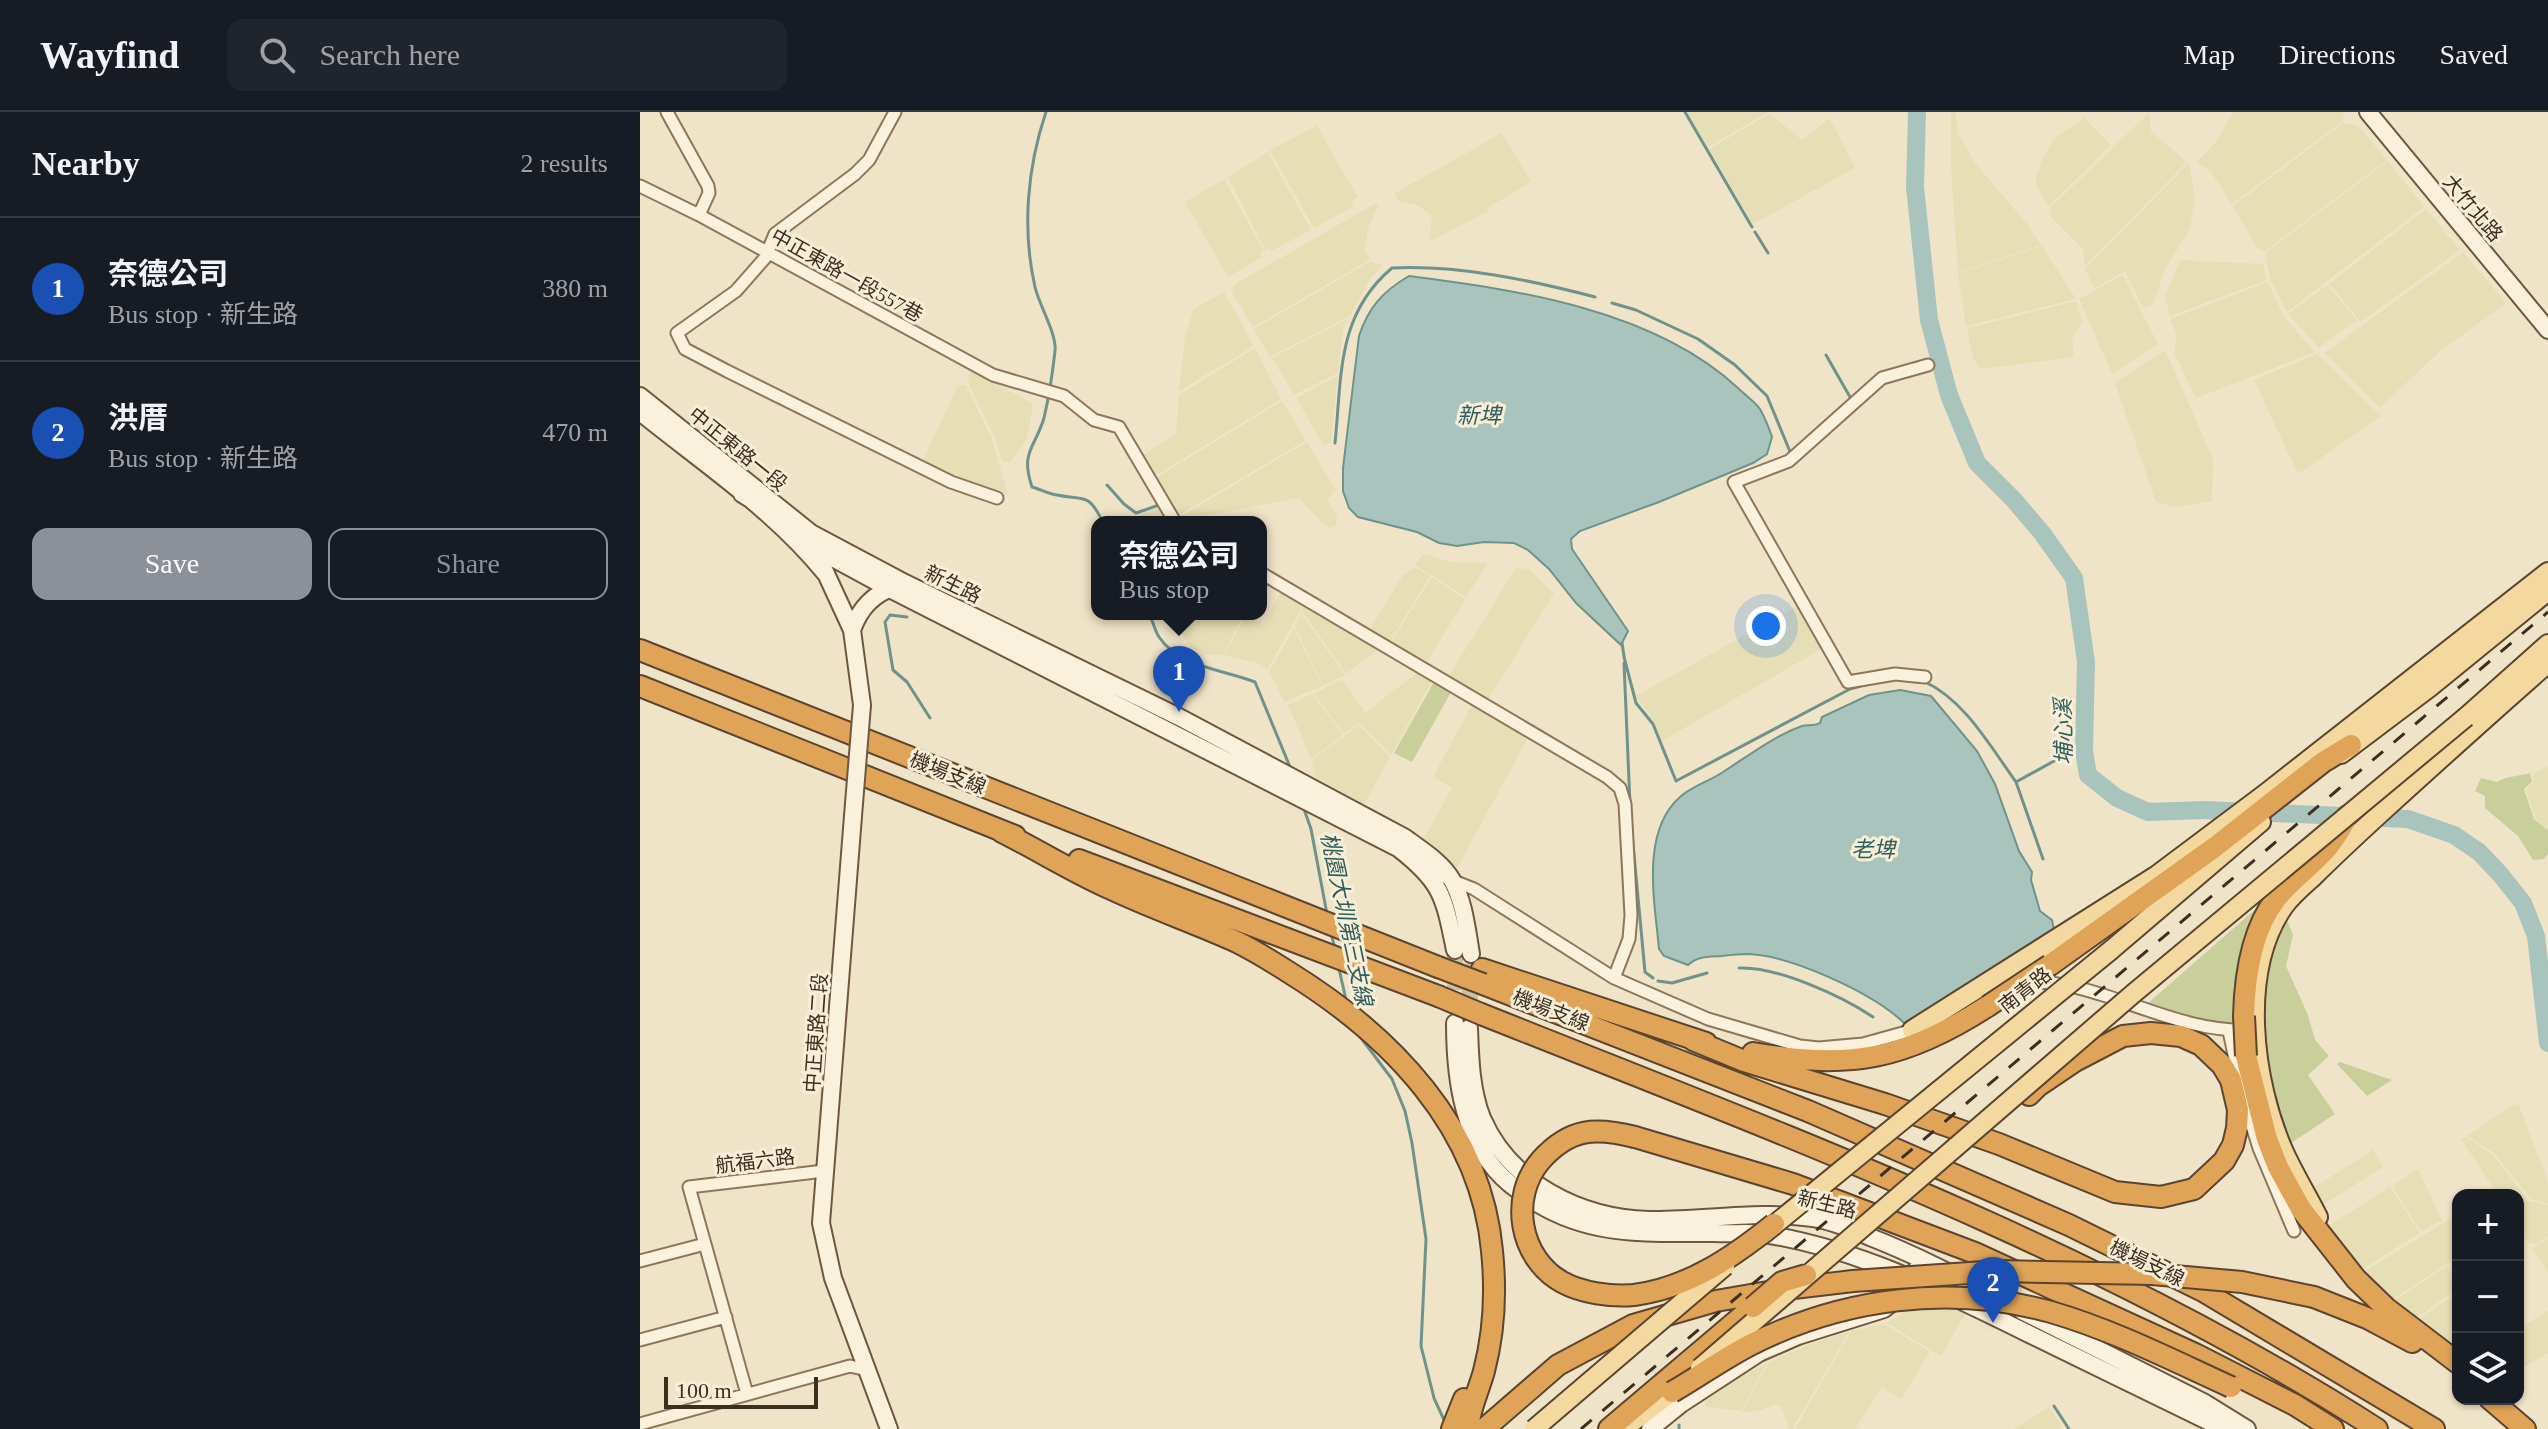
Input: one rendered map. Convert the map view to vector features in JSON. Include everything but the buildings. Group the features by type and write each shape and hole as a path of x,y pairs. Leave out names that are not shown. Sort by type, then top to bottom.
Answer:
{"highway":[{"name":"機場支線","path":"640,650 1207,876 1353,931 1461,963 1808,1111 2069,1225 2203,1291 2434,1429"},
{"name":"機場支線","path":"640,686 1002,832 1438,996 1468,1022 1794,1139 2056,1252 2189,1319 2309,1385 2377,1429"},
{"path":"1693,1040 1767,1056 1797,1059 1886,1056 1920,1044 1952,1029 1988,1006 2165,884 2323,762 2351,745"},
{"path":"2357,821 2288,885 2263,922 2245,985 2246,1056 2267,1139 2301,1209 2356,1279 2376,1299 2452,1359"},
{"path":"1002,832 1109,888 1239,943 1313,987 1390,1048 1414,1073 1464,1151 1476,1176 1489,1227 1494,1276 1489,1350 1474,1425"},
{"path":"1461,963 1693,1040 1744,1061 1885,1104 1999,1144 2115,1192 2161,1197 2194,1189 2224,1161 2233,1145 2237,1128 2236,1096 2222,1065 2201,1045 2181,1036 2151,1033 2123,1036 2075,1061 2038,1086 2028,1097 2010,1102"},
{"path":"1774,1224 1702,1274 1665,1289 1630,1295 1593,1293 1562,1282 1549,1273 1528,1243 1522,1214 1524,1189 1535,1167 1546,1155 1560,1142 1579,1132 1600,1131 1635,1137 1793,1184 1975,1253 2195,1354 2295,1405 2333,1429"},
{"path":"1474,1425 1558,1365 1633,1325 1716,1301 1785,1289 1999,1271 2178,1275 2242,1282 2314,1297 2367,1318 2409,1340 2452,1370"},
{"path":"1609,1429 1782,1282 1806,1275"},
{"path":"1672,1392 1751,1345 1828,1315 1867,1304 1971,1298 2049,1312 2142,1347 2231,1387 2313,1429"},
{"path":"2497,1405 2527,1429"},
{"path":"2508,1405 2527,1429"}],"main road":[{"name":"大竹北路","path":"2368,112 2548,330"},
{"name":"中正東路一段","path":"640,396 814,541 825,573 852,630"},
{"name":"中正東路一段","path":"640,412 784,530 825,573"},
{"name":"中正東路一段","path":"742,494 814,541 896,586"},
{"path":"1912,1030 2157,875 2548,572"},
{"path":"852,630 859,612 876,595 896,586"},
{"name":"新生路","path":"896,586 1179,717 1274,777 1404,837 1452,879 1464,917 1461,963"},
{"name":"南青路","path":"1534,1429 1774,1224 2111,950 2351,745 2430,687 2548,591"},
{"name":"中正東路二段","path":"852,630 862,705 821,1223 833,1278 889,1429"},
{"path":"2318,1217 2284,1151 2260,1072 2255,1029 2256,980 2271,930 2285,904 2357,821 2548,644"},
{"path":"1623,1429 1672,1392 2134,993 2357,821 2397,799 2548,663"},
{"name":"新生路","path":"1327,804 1398,848 1426,870 1438,887 1461,963"},
{"path":"2022,962 2030,981"},
{"path":"1468,1022 1455,1064 1465,1116 1492,1166 1510,1184 1572,1222 1614,1231 1761,1234 1811,1244 1912,1277 2224,1429"},
{"name":"新生路","path":"1468,1022 1475,1090 1488,1129 1500,1152 1528,1178 1558,1198 1593,1211 1648,1220 1763,1213 1817,1218 1849,1228 1923,1259 2205,1403 2247,1429"},
{"path":"1650,1429 1681,1404 1759,1353 1798,1336 1884,1309 1898,1298 1923,1259"}],"street":[{"path":"667,112 708,186 709,193 699,215"},
{"path":"895,112 869,160 775,234 767,252 736,291 677,333 685,349 951,482 997,498"},
{"name":"中正東路一段557巷","path":"640,186 993,375 1064,396 1094,420 1119,427 1171,516"},
{"path":"1925,677 1895,674 1848,682 1734,482 1789,461 1882,378 1928,365"},
{"path":"1267,577 1607,777 1620,788 1625,804 1631,915 1629,939 1614,978"},
{"path":"1426,870 1474,889 1614,978 1708,1019 1800,1046 1819,1048 1863,1044 1936,1025 2009,987 2030,981 2080,989 2181,1021 2229,1031 2255,1029"},
{"path":"2229,1031 2243,1097 2259,1148 2294,1231"},
{"name":"航福六路","path":"705,1244 689,1187 824,1171"},
{"path":"640,1261 705,1244 747,1394"},
{"path":"640,1340 726,1317"},
{"path":"640,1424 850,1366 867,1370"}],"shaded area":[{"path":"1687,112 1768,112 1708,147"},
{"path":"1951,112 1956,112 1958,133 1975,163 2041,245 1958,273 1951,167"},
{"path":"2234,112 2344,112 2343,121 2232,204 2211,172 2197,162 2214,144"},
{"path":"2149,113 2151,131 2187,162 2085,266 2083,249 2050,216 2051,207"},
{"path":"1770,114 1802,140 1830,118 1855,168 1753,224 1709,149"},
{"path":"2084,118 2111,145 2049,206 2037,187 2042,159 2054,139"},
{"path":"2343,123 2357,125 2387,160 2265,251 2257,248 2233,206"},
{"path":"1317,126 1358,198 1351,201 1354,206 1314,228 1270,150"},
{"path":"1502,133 1531,182 1487,208 1488,211 1429,242 1432,216 1419,206 1398,201 1395,193"},
{"path":"1268,152 1311,230 1271,251 1269,248 1265,250 1228,177"},
{"path":"2388,161 2424,207 2287,312 2270,280 2265,253"},
{"path":"2189,163 2195,198 2190,229 2164,271 2153,305 2143,308 2125,271 2094,288 2085,269"},
{"path":"1224,179 1264,251 1260,253 1262,257 1228,277 1185,202"},
{"path":"1376,203 1378,207 1369,225 1364,252 1371,259 1253,327 1232,292 1234,285"},
{"path":"2426,209 2460,250 2361,322 2329,284"},
{"path":"2042,246 2076,299 1966,326 1958,274"},
{"path":"2463,252 2506,303 2438,353 2380,408 2324,353"},
{"path":"2180,260 2263,264 2267,280 2170,316 2165,296"},
{"path":"1371,261 1383,265 1370,279 1351,315 1270,357 1254,329"},
{"path":"2123,275 2158,344 2112,374 2079,299"},
{"path":"2268,282 2284,317 2315,352 2196,398 2174,353 2177,335 2170,319"},
{"path":"2327,285 2357,320 2319,348 2288,314"},
{"path":"1224,292 1254,346 1179,391 1185,336 1194,309"},
{"path":"2076,301 2082,322 2072,340 2074,357 1981,369 1973,359 1967,328"},
{"path":"1350,318 1343,329 1338,373 1294,395 1272,358"},
{"path":"1255,348 1281,399 1155,476 1143,455 1176,434 1179,395"},
{"path":"2165,350 2213,459 2212,501 2175,507 2156,502 2115,383"},
{"path":"2317,354 2381,416 2298,474 2254,380"},
{"path":"970,369 1033,404 1027,438 1010,462 1002,461 995,438 968,383"},
{"path":"1338,376 1331,441 1324,446 1296,398"},
{"path":"958,385 966,385 992,439 1008,495 963,483 921,465"},
{"path":"1282,401 1306,440 1177,516 1156,478"},
{"path":"1307,442 1336,490 1327,499 1337,516 1336,526 1329,528 1299,498 1201,516 1182,516"},
{"path":"1158,508 1168,516 1137,516"},
{"path":"1423,554 1452,562 1488,563 1466,597 1415,565"},
{"path":"1415,567 1430,576 1389,643 1369,631 1403,575"},
{"path":"1516,568 1529,569 1554,593 1487,701 1448,677"},
{"path":"1432,577 1465,600 1425,665 1390,644"},
{"path":"1281,592 1304,604 1267,670 1261,664 1224,655 1243,620 1255,620 1263,624"},
{"path":"1305,605 1380,648 1346,674 1302,611"},
{"path":"1799,605 1823,648 1662,741 1655,723 1636,696"},
{"path":"1301,613 1345,675 1323,686 1295,626"},
{"path":"1176,620 1241,620 1223,655 1206,654 1191,648 1175,623"},
{"path":"1294,628 1322,686 1285,702 1269,672"},
{"path":"1418,672 1432,681 1391,755 1360,724 1366,712"},
{"path":"1342,679 1365,712 1362,721 1344,734 1314,694"},
{"path":"1312,694 1343,735 1311,759 1288,705"},
{"path":"1472,704 1528,738 1457,868 1423,840 1452,788 1433,777"},
{"path":"1359,725 1390,757 1364,804 1315,777 1312,760"},
{"path":"2548,767 2548,829 2536,819 2526,790 2533,783 2533,773"},
{"path":"2514,1104 2519,1105 2548,1182 2548,1204 2531,1199 2494,1153 2467,1136"},
{"path":"2466,1137 2493,1155 2520,1189 2494,1189 2461,1139"},
{"path":"2373,1150 2383,1167 2323,1205 2313,1188"},
{"path":"2418,1169 2442,1220 2421,1232 2392,1186"},
{"path":"2390,1187 2420,1233 2358,1272 2325,1228"},
{"path":"2524,1195 2529,1201 2548,1205 2548,1236 2535,1244 2528,1243 2524,1236"},
{"path":"2452,1218 2452,1261 2388,1302 2360,1274"},
{"path":"2548,1238 2548,1273 2532,1249"},
{"path":"2447,1266 2452,1276 2452,1293 2412,1321 2390,1303"},
{"path":"2452,1296 2452,1341 2444,1346 2414,1323"},
{"path":"1951,1306 1966,1313 1941,1356 1886,1323 1909,1307"},
{"path":"2548,1310 2548,1353 2524,1367 2524,1333 2524,1326"},
{"path":"1884,1324 1930,1352 1901,1399 1882,1387 1855,1429 1795,1429 1851,1331"},
{"path":"1849,1332 1792,1429 1789,1429 1781,1406 1742,1412 1769,1362"},
{"path":"1767,1363 1741,1411 1707,1407 1704,1403 1734,1380"},
{"path":"2050,1407 2062,1427 2013,1429"}],"green space":[{"path":"1434,682 1451,692 1412,762 1394,753"},
{"path":"2530,773 2532,782 2524,789 2534,819 2548,830 2548,854 2544,859 2533,860 2518,836 2485,808 2485,796 2475,791 2481,778 2497,782"},
{"path":"2260,905 2236,1025 2189,1020 2147,1004"},
{"path":"2287,920 2293,935 2286,966 2308,1015 2315,1040 2329,1056 2308,1075 2335,1114 2288,1145 2268,1078 2263,1012 2271,949"},
{"path":"2340,1062 2392,1080 2367,1096 2337,1064"}],"water":[{"name":"新埤","path":"1409,276 1539,297 1626,322 1704,361 1760,409 1772,437 1767,454 1753,463 1659,502 1580,531 1571,539 1572,549 1628,631 1621,645 1576,603 1549,569 1528,550 1514,543 1484,542 1457,546 1439,543 1417,532 1358,517 1349,508 1343,491 1343,468 1359,336 1378,301"},
{"name":"老埤","path":"1900,690 1931,696 1977,751 1995,784 2019,851 2032,872 2031,880 2040,911 2052,920 2054,929 1968,987 1904,1023 1852,988 1785,961 1741,954 1704,958 1688,965 1664,956 1659,949 1653,890 1655,848 1667,812 1680,797 1781,735 1802,726 1818,724 1822,717 1869,695"}],"waterway":[{"name":"桃園大圳第三支線","path":"1046,112 1034,155 1028,221 1035,287 1053,336 1055,351 1044,418 1028,458 1029,475 1032,487 1089,501 1099,516"},
{"path":"1685,112 1752,227"},
{"name":"埔心溪","path":"1917,112 1915,187 1929,320 1949,395 1977,463 2042,533 2074,578 2086,662 2084,751 2088,775 2117,798 2148,812 2205,810 2408,819 2454,835 2479,852 2523,903 2536,936 2548,1043"},
{"path":"1755,232 1768,253"},
{"path":"1335,443 1341,371 1351,327 1360,306 1392,268 1443,269 1494,275 1595,297"},
{"path":"1612,303 1636,310 1698,339 1735,365 1767,396 1791,454"},
{"path":"1826,355 1850,397"},
{"path":"1107,485 1136,513 1162,504"},
{"path":"907,617 890,615 885,622 893,670 907,682 930,718"},
{"name":"桃園大圳第三支線","path":"1152,620 1159,637 1178,655 1255,682 1290,767"},
{"path":"1622,643 1624,656"},
{"path":"1624,657 1636,703 1653,724 1676,781 1850,689 1868,684"},
{"path":"1624,663 1630,804"},
{"path":"1923,681 1938,689 1964,711 2016,782 2065,755"},
{"path":"2016,782 2043,859"},
{"name":"桃園大圳第三支線","path":"1304,809 1311,829 1327,914"},
{"path":"1631,823 1645,972 1653,978"},
{"name":"桃園大圳第三支線","path":"1331,933 1335,949"},
{"path":"1739,968 1789,977 1844,1000 1873,1017"},
{"name":"桃園大圳第三支線","path":"1339,969 1347,1004"},
{"path":"1658,981 1672,983 1707,973"},
{"name":"桃園大圳第三支線","path":"1358,1034 1392,1079 1405,1111 1426,1239 1421,1346 1434,1398 1445,1422"},
{"path":"2054,1406 2069,1429"}],"tunnel":[{"path":"1455,950 1455,1012"},
{"path":"1469,1028 1471,954"}],"railway":[{"path":"1581,1429 2548,612"}],"place":[{"name":"奈德公司","path":"1179,712"},
{"name":"洪厝","path":"1993,1323"}]}
